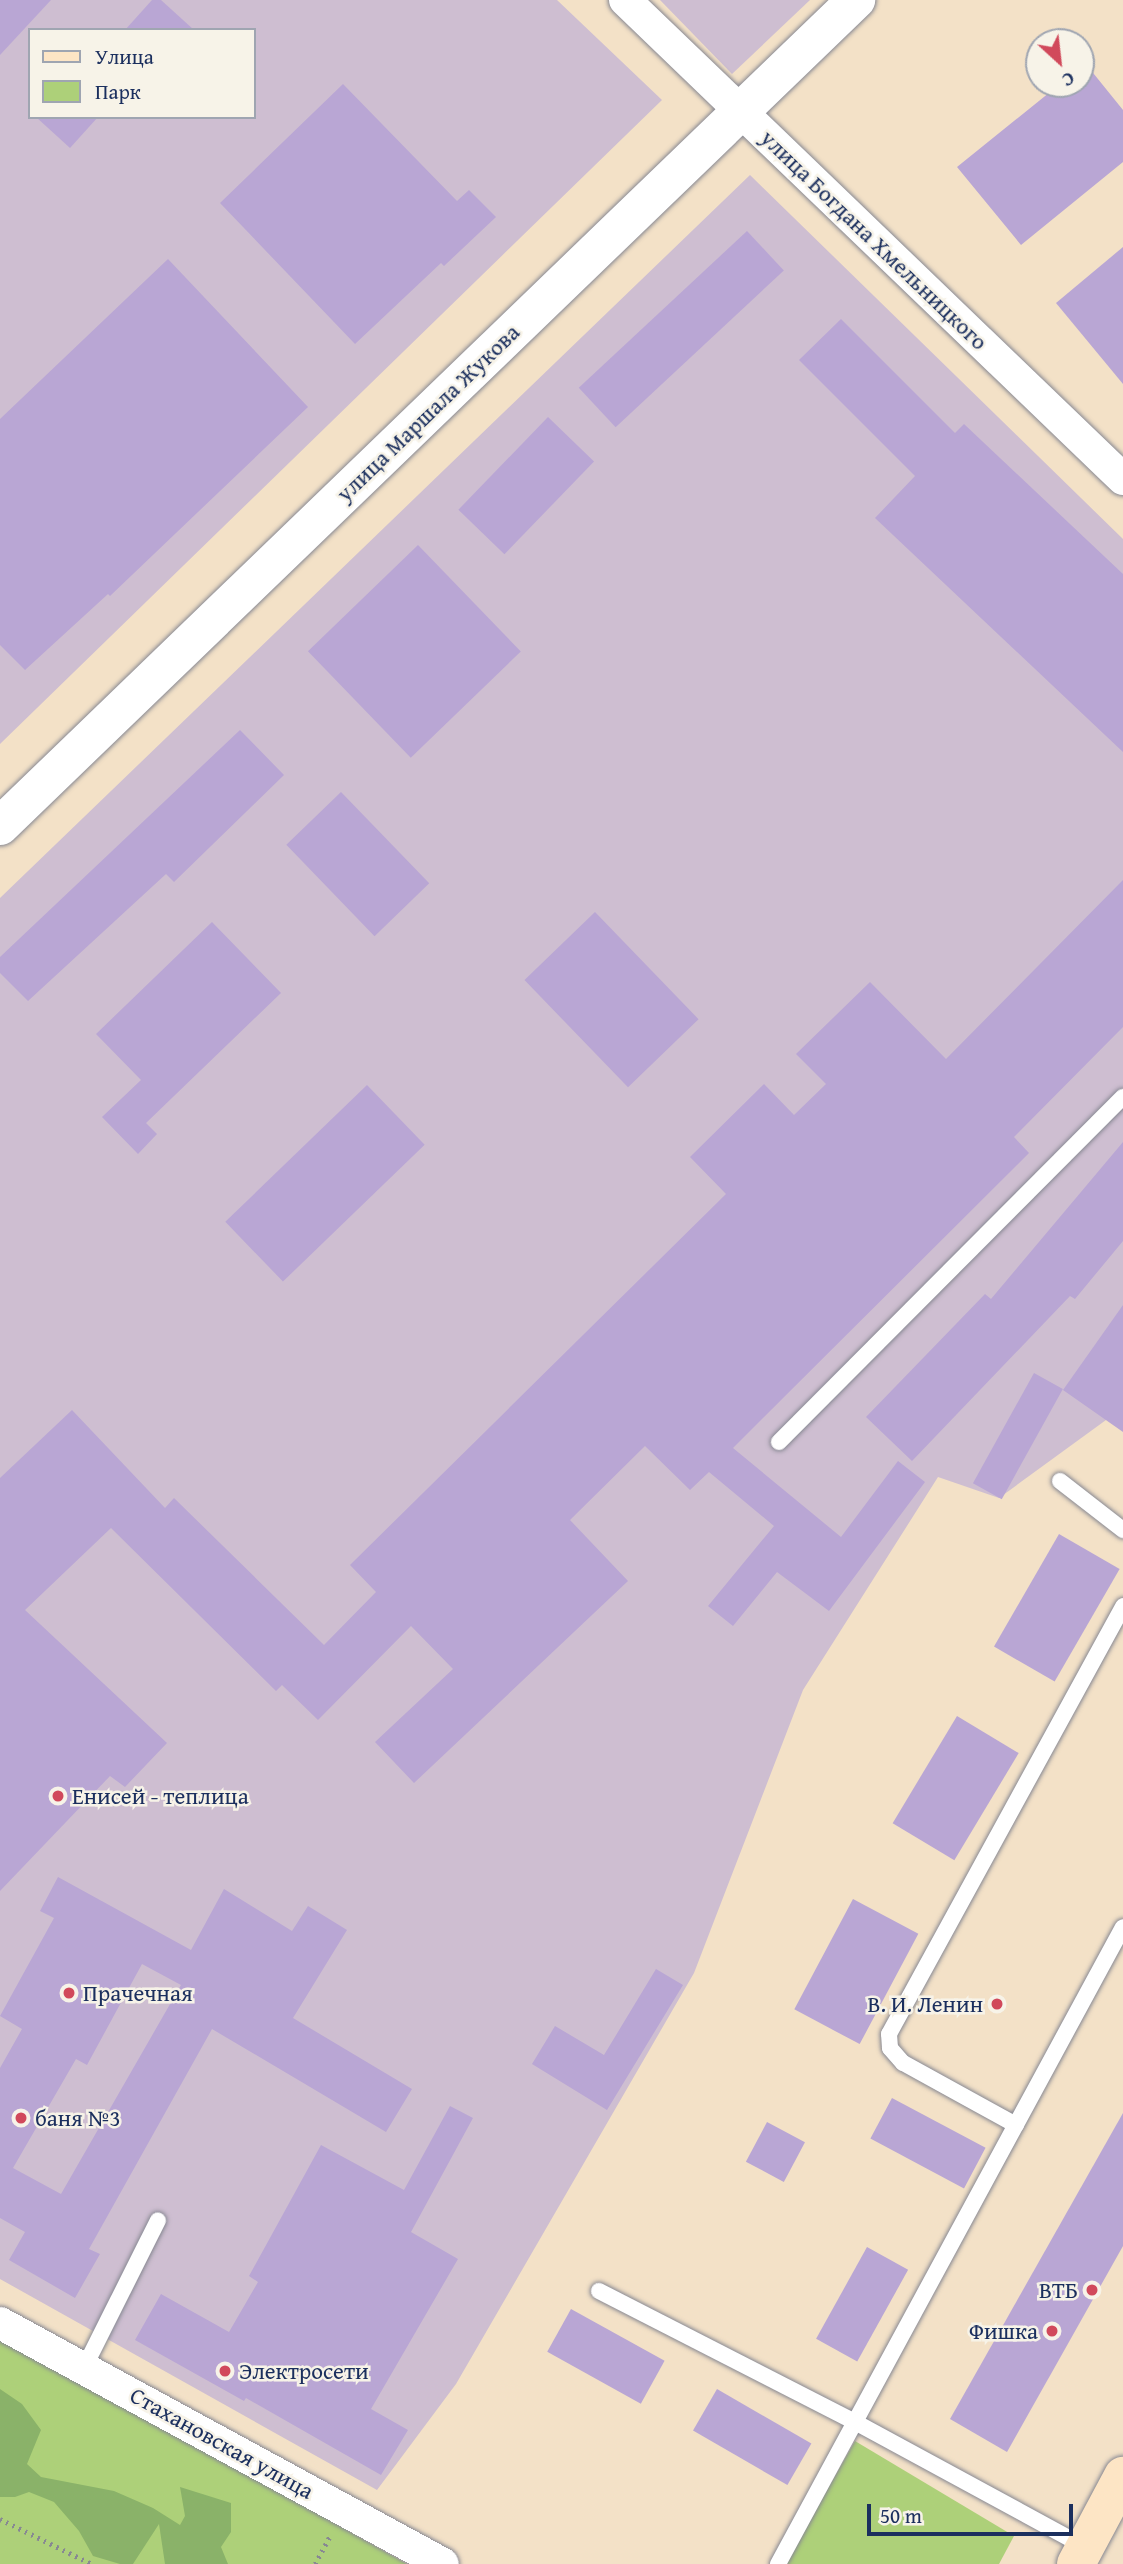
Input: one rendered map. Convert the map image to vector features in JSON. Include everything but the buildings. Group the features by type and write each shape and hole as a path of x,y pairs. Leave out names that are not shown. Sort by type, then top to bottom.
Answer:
{"main road":[{"path":"1080,2556 1123,2476"}],"street":[{"name":"улица Богдана Хмельницкого","path":"625,0 1123,479"},
{"name":"улица Маршала Жукова","path":"0,826 856,0"},
{"name":"Стахановская улица","path":"0,2323 443,2564"}],"lane":[{"path":"779,1442 1123,1097"},
{"path":"1060,1481 1123,1530"},
{"path":"1016,2125 903,2063 890,2048 888,2034 1123,1606"},
{"path":"778,2564 1123,1927"},
{"path":"84,2368 158,2220"},
{"path":"598,2291 855,2422 1080,2556"}],"path":[{"path":"0,2519 92,2564"}],"shaded area":[{"path":"0,0 557,0 662,100 0,744"},
{"path":"660,0 810,0 732,74"},
{"path":"750,175 1123,539 1123,1396 1106,1420 999,1498 938,1477 803,1690 694,1973 456,2384 377,2490 0,2279 0,898"}],"green space":[{"path":"0,2336 407,2564 0,2564"},
{"path":"0,2389 22,2404 41,2430 27,2464 41,2477 114,2491 153,2508 180,2525 185,2516 180,2487 231,2503 231,2532 221,2547 228,2564 165,2564 159,2524 133,2564 120,2564 93,2556 79,2531 54,2502 29,2492 15,2497 0,2497"},
{"path":"855,2441 1014,2536 999,2564 785,2564"}],"place":[{"name":"Енисей - теплица","path":"58,1796"},
{"name":"Прачечная","path":"69,1993"},
{"name":"В. И. Ленин","path":"997,2004"},
{"name":"баня №3","path":"21,2118"},
{"name":"ВТБ","path":"1092,2290"},
{"name":"Фишка","path":"1052,2331"},
{"name":"Электросети","path":"225,2371"}]}
